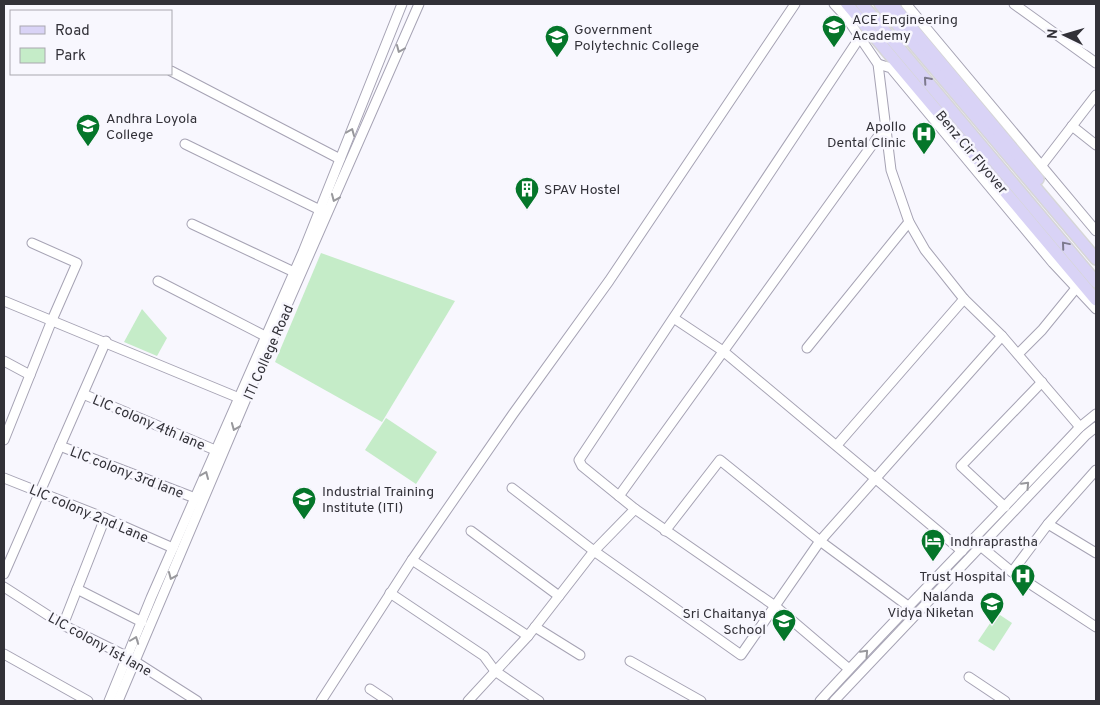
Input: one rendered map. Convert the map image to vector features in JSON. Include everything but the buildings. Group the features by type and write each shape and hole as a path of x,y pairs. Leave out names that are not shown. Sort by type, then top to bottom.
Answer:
{"main road":[{"name":"Benz Cir Flyover","path":"847,4 1096,300"},
{"path":"862,4 1096,282"},
{"path":"880,4 1096,259"},
{"path":"892,4 1096,248"}],"street":[{"name":"ITI College Road","path":"109,701 132,660 142,622 215,450 242,400 265,336 320,210 402,4"},
{"name":"ITI College Road","path":"118,701 132,660 242,400 419,4"},
{"path":"321,701 412,560 513,414 609,281 795,4"},
{"path":"834,4 878,64 884,127 891,170 909,222 924,250 964,299 1002,336 1080,427"},
{"path":"906,4 1096,231"},
{"path":"1014,4 1096,63"},
{"path":"849,669 774,606 635,509 582,466 579,460 675,319 860,37"},
{"path":"878,64 891,68 1053,263 1096,309"},
{"path":"172,72 340,159"},
{"path":"1042,165 1096,95"},
{"path":"1072,126 1096,145"},
{"path":"619,496 884,127"},
{"path":"185,144 320,210"},
{"path":"807,348 909,222"},
{"path":"192,224 294,272"},
{"path":"4,440 6,427 77,263 32,243"},
{"path":"158,282 265,336"},
{"path":"1018,354 1042,330 1077,287"},
{"path":"837,445 964,299"},
{"path":"4,301 106,341 242,400"},
{"path":"675,319 723,351 962,551"},
{"path":"512,488 594,551 741,655 820,540 1002,336"},
{"path":"4,574 106,341"},
{"path":"4,361 30,375"},
{"path":"1005,507 961,466 1042,382"},
{"name":"LIC colony 4th lane","path":"83,394 215,450"},
{"path":"820,701 908,606 973,541 1080,427 1096,414"},
{"path":"834,701 1086,435 1096,427"},
{"name":"LIC colony 3rd lane","path":"60,446 195,498"},
{"path":"666,531 720,460 820,540 908,606"},
{"path":"1012,572 1048,524 1096,470"},
{"name":"LIC colony 2nd Lane","path":"4,478 105,518 173,548"},
{"path":"468,701 528,636 594,551 635,509"},
{"path":"63,625 105,518"},
{"path":"1048,524 1096,553"},
{"path":"471,530 559,596"},
{"path":"973,541 982,546 1012,572 1096,627"},
{"path":"412,560 528,636"},
{"name":"LIC colony 1st lane","path":"4,587 63,625 132,660 197,701"},
{"path":"78,589 142,622"},
{"path":"390,594 484,656 496,671 539,701"},
{"path":"535,627 580,655"},
{"path":"4,654 88,701"},
{"path":"630,661 701,701"},
{"path":"970,677 1005,701"},
{"path":"370,689 388,701"}],"green space":[{"path":"321,253 455,301 382,422 275,362"},
{"path":"142,309 167,338 157,356 124,342"},
{"path":"386,418 437,452 416,484 365,450"},
{"path":"997,613 1012,623 994,651 978,641"}],"place":[{"name":"ACE Engineering Academy","path":"834,48"},
{"name":"Government Polytechnic College","path":"557,58"},
{"name":"Andhra Loyola College","path":"88,147"},
{"name":"Apollo Dental Clinic","path":"924,155"},
{"name":"SPAV Hostel","path":"527,210"},
{"name":"Industrial Training Institute (ITI)","path":"304,520"},
{"name":"Indhraprastha","path":"933,562"},
{"name":"Trust Hospital","path":"1023,597"},
{"name":"Nalanda Vidya Niketan","path":"992,625"},
{"name":"Sri Chaitanya School","path":"784,642"}]}
